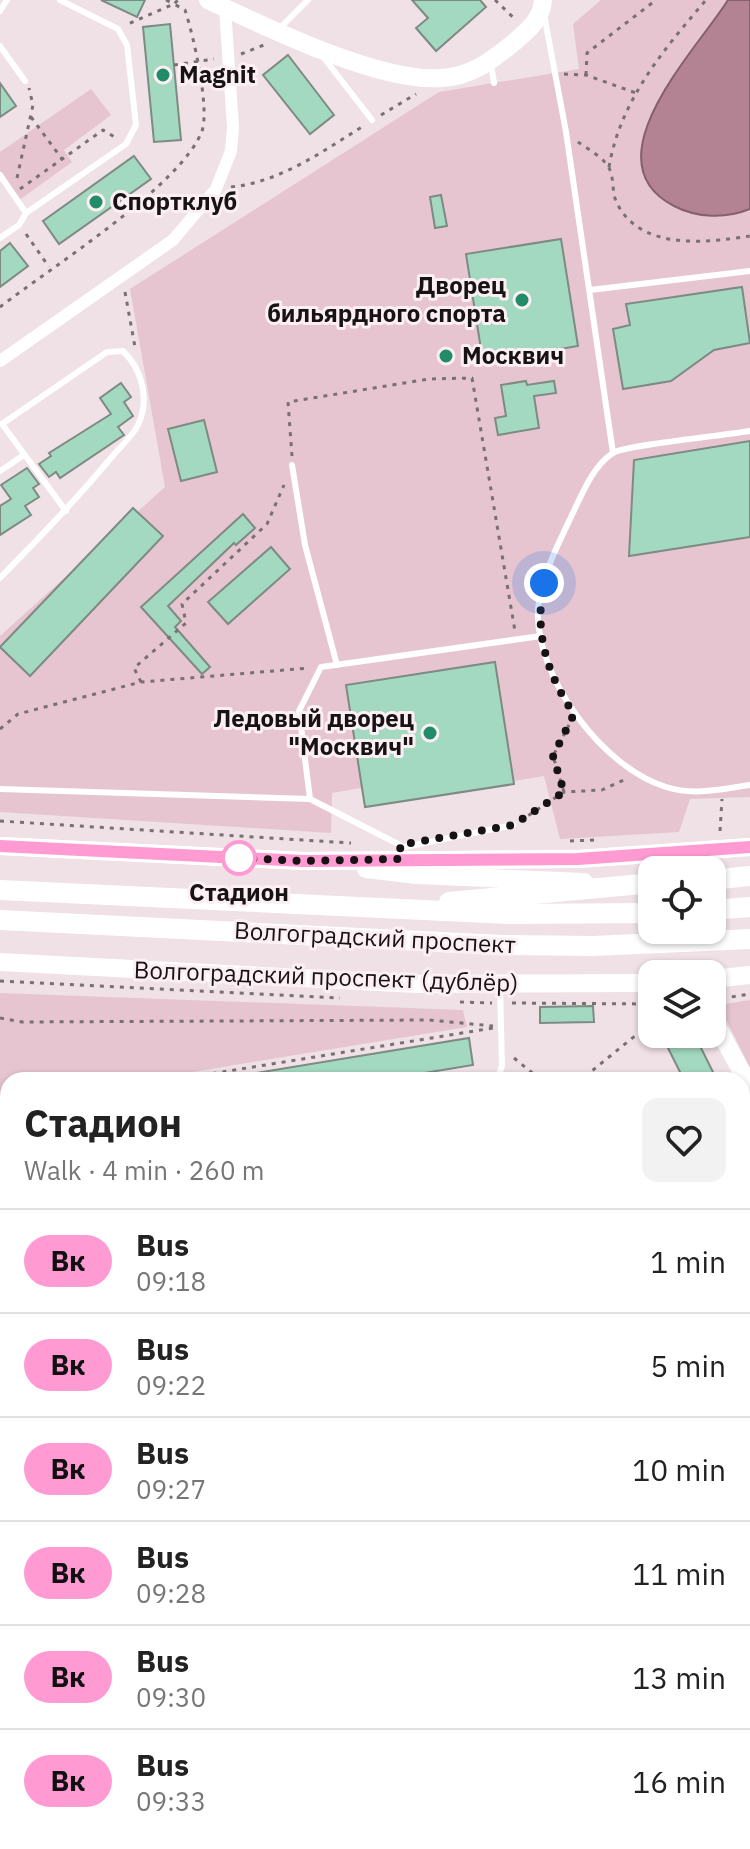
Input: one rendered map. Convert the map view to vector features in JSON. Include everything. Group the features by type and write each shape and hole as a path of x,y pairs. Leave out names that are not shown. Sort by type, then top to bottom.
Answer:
{"main road":[{"path":"217,4 314,46 385,70 442,78 473,71 491,61 528,31 543,3"},
{"path":"0,846 303,861 417,875 638,883"},
{"path":"303,861 400,852 578,859 750,847"},
{"path":"726,879 750,876"},
{"path":"379,909 630,883"},
{"name":"Волгоградский проспект","path":"10,890 521,915 638,913"},
{"path":"726,909 750,907"},
{"name":"Волгоградский проспект","path":"9,921 502,945 607,945 750,939"},
{"name":"Волгоградский проспект (дублёр)","path":"0,962 500,994 638,984"},
{"path":"726,978 750,975"},
{"path":"726,1043 742,1072"}],"street":[{"path":"0,361 173,240 216,189 231,151 233,127 217,4"}],"lane":[{"path":"0,11 7,0"},
{"path":"0,238 19,225 26,213 126,144 136,125 127,45 118,29 60,0"},
{"path":"278,30 308,0"},
{"path":"543,3 557,73 613,453"},
{"path":"0,46 25,81"},
{"path":"314,46 372,120"},
{"path":"491,61 494,83"},
{"path":"0,175 26,213"},
{"path":"590,290 750,271"},
{"path":"0,578 66,511 138,425 143,402 141,375 123,351 107,352 1,423 66,511"},
{"path":"750,431 613,453 595,472 553,554 538,610 549,668 574,714 636,775 665,787 691,792 750,785"},
{"path":"0,471 24,455"},
{"path":"292,465 305,545 337,665"},
{"path":"310,799 299,711 321,667 541,636"},
{"path":"0,789 310,799 400,852 513,825"},
{"path":"498,1072 500,994"}],"path":[{"path":"166,0 185,10"},
{"path":"118,29 178,0"},
{"path":"0,307 154,191 190,153 203,128 196,46 185,10 186,0"},
{"path":"495,0 523,26"},
{"path":"586,75 587,53 656,0"},
{"path":"706,0 636,93 614,137 609,167 616,201 633,223 666,240 714,242 750,236"},
{"path":"557,73 586,75 636,93"},
{"path":"216,189 249,185 285,171 442,78"},
{"path":"13,194 33,105 25,81"},
{"path":"31,117 62,159"},
{"path":"13,194 103,130 126,144"},
{"path":"566,132 609,167"},
{"path":"19,225 49,268"},
{"path":"121,275 141,375"},
{"path":"141,682 134,668 186,623 182,604 267,524 292,465 288,402 429,379 472,378 517,639"},
{"path":"0,729 18,714 141,682 321,667"},
{"path":"564,792 553,756 574,714"},
{"path":"513,825 564,792 602,790 636,775"},
{"path":"720,831 721,790"},
{"path":"0,981 352,998"},
{"path":"455,1001 500,994 638,1003"},
{"path":"726,998 750,994"},
{"path":"0,1018 22,1022 429,1020 501,1026"},
{"path":"222,1072 501,1026"},
{"path":"588,1072 638,1034"},
{"path":"501,1056 518,1058 533,1072"},
{"path":"594,1072 601,1064"}],"shaded area":[{"name":"Москвич","path":"601,0 750,0 750,797 690,799 679,832 560,839 544,776 514,781 514,784 365,807 361,788 332,793 331,833 0,812 0,636 165,487 130,289 439,92 579,69 573,24"},
{"path":"728,0 750,0 750,209 721,216 702,215 674,206 650,186 641,161 645,133 657,104"},
{"path":"91,89 111,115 64,150 72,162 18,201 0,175 0,152"},
{"path":"0,993 463,1010 467,1027 192,1072 0,1072"},
{"path":"750,1000 750,1068 726,1019 726,1004"}],"building":[{"path":"101,0 145,0 137,17"},
{"path":"412,0 480,0 486,7 436,51 416,28 428,18"},
{"path":"170,24 181,140 154,142 143,27"},
{"path":"288,55 334,115 310,134 263,75"},
{"path":"0,83 16,106 0,117"},
{"path":"134,156 151,179 59,244 43,221"},
{"path":"441,195 447,226 435,228 430,197"},
{"name":"Дворец бильярдного спорта","path":"561,239 578,346 483,362 466,254"},
{"path":"10,243 28,266 0,287 0,251"},
{"path":"742,287 750,343 714,350 671,381 623,389 613,329 630,325 626,304"},
{"path":"526,381 527,385 554,381 556,393 534,396 539,428 498,435 495,418 506,416 501,385"},
{"path":"121,383 131,397 124,402 133,416 118,427 124,435 60,478 56,472 49,477 39,464 51,456 49,453 111,414 100,398"},
{"path":"204,420 217,472 181,481 168,429"},
{"path":"750,441 750,537 629,556 634,460"},
{"path":"27,468 39,484 33,488 39,497 25,506 31,515 0,535 0,506 11,499 1,485"},
{"path":"133,508 163,536 30,676 0,647"},
{"path":"243,514 255,528 236,545 234,543 168,606 181,621 175,627 210,667 202,674 141,607"},
{"path":"271,547 290,569 228,624 208,602"},
{"name":"Ледовый дворец \"Москвич\"","path":"495,662 514,784 365,807 346,685"},
{"path":"593,1006 594,1022 540,1023 540,1007"},
{"path":"469,1038 473,1065 431,1072 262,1072"},
{"path":"668,1048 701,1048 713,1072 680,1072"}],"bus line":[{"name":"Вк","path":"0,846 303,861 491,857 578,859 750,847"}],"place":[{"name":"Magnit","path":"163,75"},
{"name":"Спортклуб","path":"96,202"},
{"name":"Дворец бильярдного спорта","path":"522,300"},
{"name":"Москвич","path":"446,356"},
{"name":"Ледовый дворец \"Москвич\"","path":"430,733"},
{"name":"Стадион","path":"239,858"}],"route":[{"path":"239,858 303,861 401,859 400,845 513,825 564,792 553,756 574,714 549,668 541,636 538,610 544,583"}]}
